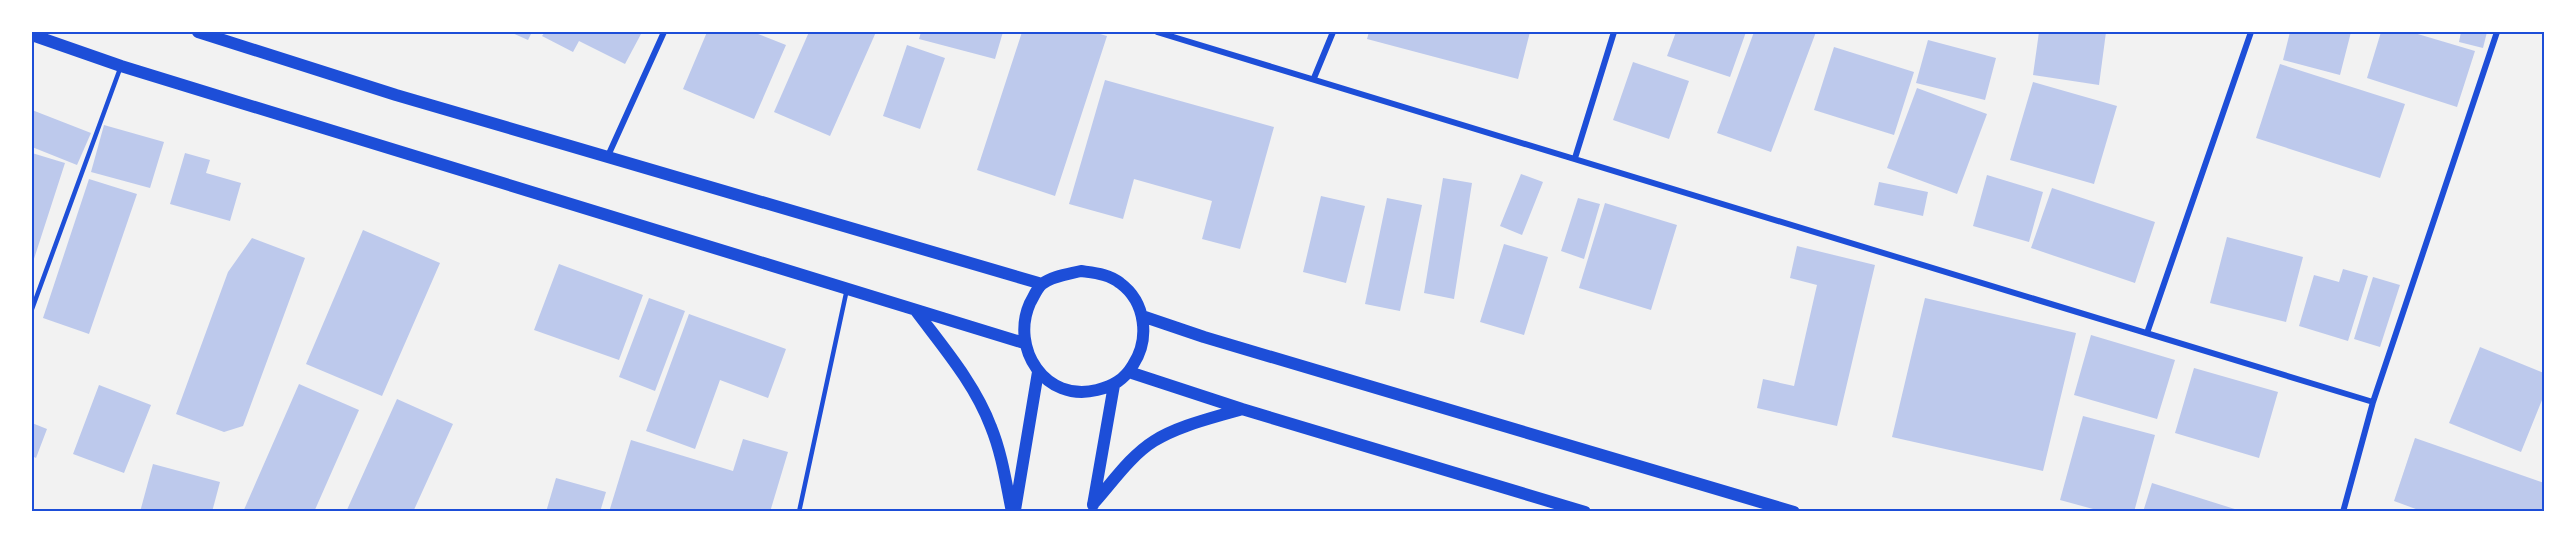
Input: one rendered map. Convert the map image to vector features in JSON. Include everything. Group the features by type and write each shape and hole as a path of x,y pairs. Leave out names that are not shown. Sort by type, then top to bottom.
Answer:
{"main road":[{"path":"198,32 396,95 1042,284"},
{"path":"32,35 121,66 1024,343"},
{"path":"1081,271 1101,274 1120,283 1134,297 1142,316 1144,336 1139,356 1129,372 1114,385 1092,391 1072,391 1054,384 1038,372 1028,356 1022,337 1024,318 1042,284 1061,275 1081,271"},
{"path":"916,311 978,398 991,426 1000,455 1013,512"},
{"path":"1142,316 1216,341 1794,512"},
{"path":"1013,512 1038,372"},
{"path":"1129,372 1242,409 1585,512"},
{"path":"1092,508 1114,385"},
{"path":"1092,508 1136,456 1154,441 1175,431 1242,409"}],"street":[{"path":"607,158 664,32"},
{"path":"1157,32 2373,402"},
{"path":"1314,78 1333,32"},
{"path":"1575,158 1614,32"},
{"path":"2147,333 2251,32"},
{"path":"2343,512 2373,402 2497,32"}],"lane":[{"path":"32,309 121,66"},
{"path":"799,512 847,290"}],"building":[{"path":"510,32 532,32 528,40"},
{"path":"545,32 636,32 641,34 625,64 579,41 573,52 542,36"},
{"path":"707,32 753,32 786,45 754,119 683,89"},
{"path":"809,32 876,32 830,136 774,112"},
{"path":"921,32 1003,32 995,59 919,39"},
{"path":"1022,32 1093,32 1107,36 1055,196 977,170"},
{"path":"1369,32 1530,32 1518,79 1367,39"},
{"path":"1676,32 1746,32 1730,77 1667,56"},
{"path":"1754,32 1816,32 1771,152 1717,133"},
{"path":"2039,32 2106,32 2099,85 2033,75"},
{"path":"2290,32 2351,32 2340,75 2283,60"},
{"path":"2381,32 2411,32 2475,51 2457,107 2367,78"},
{"path":"2461,32 2487,32 2483,48 2459,42"},
{"path":"1928,40 1996,58 1985,100 1916,83"},
{"path":"907,45 945,58 920,129 883,116"},
{"path":"1834,47 1914,72 1894,135 1814,110"},
{"path":"1633,62 1689,81 1669,139 1613,120"},
{"path":"2280,64 2405,104 2380,178 2256,138"},
{"path":"1105,80 1274,127 1240,249 1202,239 1212,201 1134,179 1123,219 1069,204"},
{"path":"2033,82 2117,106 2094,184 2010,160"},
{"path":"1917,88 1987,114 1957,194 1887,168"},
{"path":"32,110 91,133 77,165 32,147"},
{"path":"104,125 164,142 150,188 91,172"},
{"path":"32,153 65,163 32,265"},
{"path":"185,153 210,160 206,173 241,183 230,221 170,204"},
{"path":"1521,174 1543,182 1522,235 1500,226"},
{"path":"1987,175 2043,192 2029,242 1973,226"},
{"path":"1443,178 1472,183 1454,299 1424,293"},
{"path":"89,179 137,194 89,334 43,318"},
{"path":"1879,182 1928,192 1923,216 1874,205"},
{"path":"2052,188 2155,222 2135,283 2031,248"},
{"path":"1321,196 1365,206 1346,283 1303,272"},
{"path":"1387,198 1422,205 1400,311 1365,304"},
{"path":"1578,198 1600,204 1584,259 1561,251"},
{"path":"1605,203 1677,225 1651,310 1579,288"},
{"path":"363,230 440,263 382,396 306,364"},
{"path":"2227,237 2303,257 2286,322 2210,303"},
{"path":"252,238 305,258 243,426 224,432 176,414 228,272"},
{"path":"1504,244 1548,257 1524,335 1480,322"},
{"path":"1797,246 1875,265 1837,426 1757,408 1763,379 1794,386 1817,285 1790,278"},
{"path":"559,264 643,295 619,360 534,330"},
{"path":"2343,269 2368,276 2348,341 2299,326 2314,275 2339,282"},
{"path":"2373,277 2400,285 2380,347 2354,339"},
{"path":"649,298 685,311 655,391 619,377"},
{"path":"1925,298 2076,333 2043,471 1892,437"},
{"path":"689,314 786,349 768,398 720,380 695,449 646,431"},
{"path":"2091,335 2175,360 2157,419 2074,395"},
{"path":"2480,347 2544,373 2544,395 2521,452 2449,423"},
{"path":"2194,368 2278,392 2259,458 2175,433"},
{"path":"299,384 359,410 314,512 243,512"},
{"path":"99,385 151,405 124,473 73,454"},
{"path":"397,399 453,424 413,512 346,512"},
{"path":"2083,416 2155,435 2134,512 2104,512 2060,500"},
{"path":"32,423 47,429 36,458 32,456"},
{"path":"2415,438 2544,483 2544,512 2424,512 2394,501"},
{"path":"743,439 788,452 770,512 609,512 631,440 733,471"},
{"path":"153,464 220,482 212,512 140,512"},
{"path":"556,478 606,492 600,512 546,512"},
{"path":"2152,483 2241,511 2241,512 2143,512"}]}
